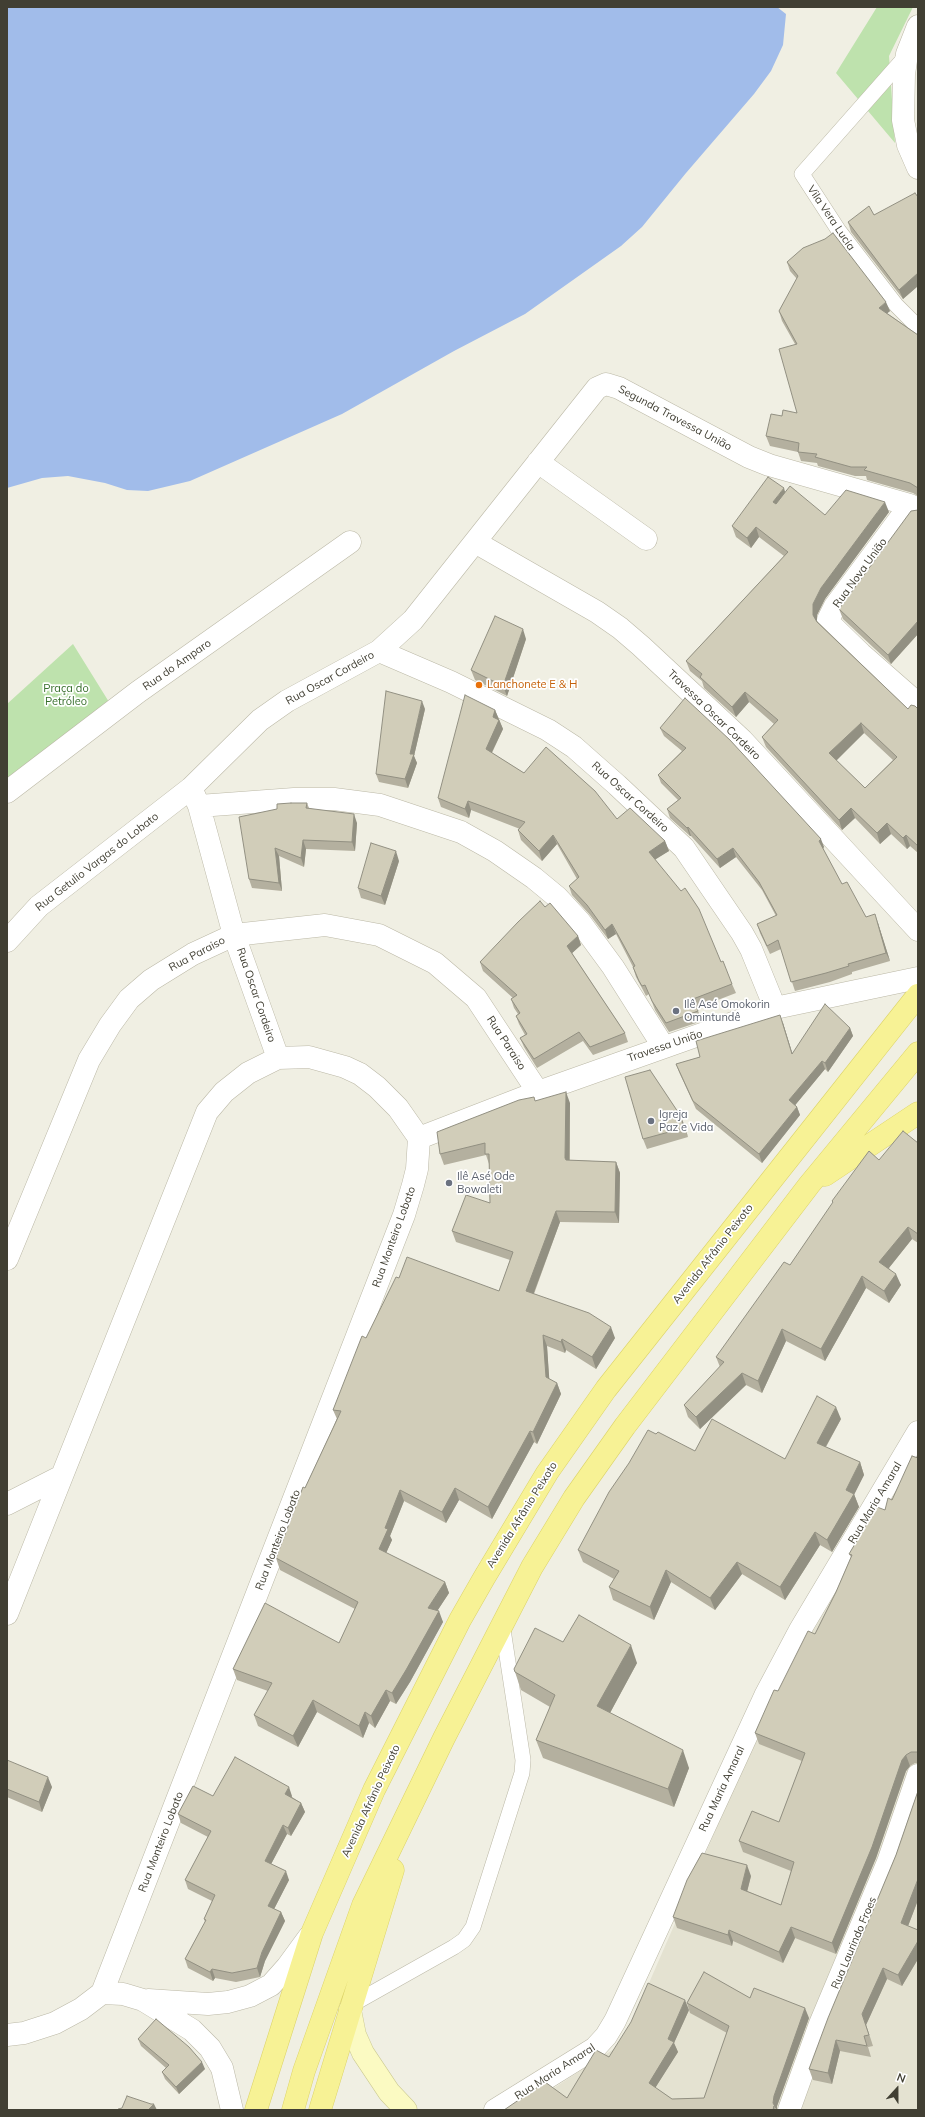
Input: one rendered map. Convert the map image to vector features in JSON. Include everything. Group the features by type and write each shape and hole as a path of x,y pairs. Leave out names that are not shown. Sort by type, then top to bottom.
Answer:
{"main road":[{"name":"Avenida Afrânio Peixoto","path":"256,2110 312,1933 374,1790 460,1620 547,1473 606,1389 918,995"},
{"path":"293,2110 304,2071 363,1905 502,1622 532,1567 574,1498 625,1426 809,1185 918,1053"},
{"path":"809,1185 860,1153 918,1113"},
{"path":"320,2110 387,1886 444,1738"},
{"path":"351,2008 354,2035 362,2053 389,2092 406,2110"}],"street":[{"path":"918,26 913,56 904,74 903,120 908,145 918,168"},
{"name":"Segunda Travessa União","path":"379,651 413,620 597,388 606,384 619,388 749,457 769,465 914,507"},
{"path":"538,462 646,539"},
{"name":"Rua Nova União","path":"914,507 835,606 828,620 830,624 861,654 918,704"},
{"name":"Rua do Amparo","path":"7,792 138,692 350,542"},
{"name":"Travessa Oscar Cordeiro","path":"475,542 584,605 620,628 641,646 742,740 918,930"},
{"name":"Rua Oscar Cordeiro","path":"278,1058 234,935 195,797 246,732 268,713 287,700 379,651 451,682 548,730 574,747 617,785 684,848 742,933 751,949 775,1008"},
{"path":"195,797 334,799 380,805 462,832 495,850 534,878 575,917 613,967 663,1046"},
{"name":"Rua Getulio Vargas do Lobato","path":"7,941 39,906 195,797"},
{"name":"Rua Paraiso","path":"7,1259 90,1060 110,1025 129,999 151,980 193,954 234,935 325,925 379,936 408,948 435,963 476,998 538,1092"},
{"name":"Travessa União","path":"419,1138 663,1046 775,1008 918,978"},
{"path":"7,1614 207,1112 224,1092 248,1073 278,1058 309,1057 345,1067 360,1074 377,1087 398,1108 419,1138"},
{"name":"Rua Monteiro Lobato","path":"102,1993 404,1215 417,1169 419,1138"},
{"name":"Rua Maria Amaral","path":"495,2110 595,2048 606,2036 615,2021 765,1696 800,1630 918,1432"},
{"path":"7,1504 62,1476"},
{"name":"Rua Laurindo Froes","path":"789,2110 820,2024 888,1862 918,1776"},
{"path":"7,2035 24,2033 55,2023 81,2009 102,1993 123,1994 143,2000 208,2004 228,2002 250,1996 271,1985 287,1967 312,1933"},
{"path":"143,2000 192,2030 210,2048 222,2068 232,2110"}],"lane":[{"name":"Vila Vera Lucia","path":"913,56 802,174 839,231 896,305 918,327"},
{"path":"351,2008 454,1947 464,1940 473,1927 522,1773 523,1760 502,1622"}],"shaded area":[{"path":"918,1456 918,2110 520,2110 617,2047 632,2022 774,1696"}],"green space":[{"path":"877,7 913,7 889,56 895,143 836,73"},
{"name":"Praça do Petróleo","path":"73,644 109,702 7,784 7,704"}],"water":[{"path":"7,7 777,7 786,14 783,45 771,71 754,94 642,227 621,246 525,314 454,351 342,414 190,481 148,491 127,490 105,483 68,476 42,478 7,488"}],"building":[{"path":"915,193 918,197 918,273 899,290 848,222 869,206 874,215"},
{"path":"833,233 886,302 879,308 918,335 918,488 910,483 864,470 867,467 851,467 815,457 817,454 798,452 799,443 766,436 771,414 782,416 783,410 797,413 779,349 797,344 779,311 798,276 787,262 803,248 825,239"},
{"path":"768,477 784,488 773,502 776,504 790,486 825,515 846,490 885,502 821,588 813,604 813,615 817,622 908,709 911,705 918,709 918,846 906,835 903,838 887,823 877,833 851,808 839,820 762,737 778,720 745,692 732,707 700,677 702,674 686,661 788,552 756,527 747,538 732,526","holes":["861,723 897,757 865,788 829,753"]},
{"path":"918,510 918,621 888,655 839,609 911,511"},
{"path":"495,616 523,629 503,686 471,670"},
{"path":"386,691 422,701 410,754 414,754 405,779 376,774"},
{"path":"465,695 495,710 493,717 499,720 486,749 524,773 546,747 595,791 617,819 630,808 665,841 649,852 681,891 685,888 699,909 721,962 723,961 732,984 693,999 698,1011 666,1023 652,1001 645,985 642,986 639,981 633,967 635,966 612,924 605,930 587,905 569,886 579,877 553,835 539,851 518,830 525,822 468,801 465,809 438,798"},
{"path":"685,698 730,740 821,839 819,841 842,884 847,882 866,917 875,914 886,953 848,964 849,966 791,982 778,940 767,946 757,924 777,915 759,882 733,848 717,859 688,827 687,828 667,809 681,798 658,775 686,748 660,728"},
{"path":"307,803 306,808 354,814 352,842 303,840 301,858 275,848 279,883 249,879 239,817 277,809 277,804"},
{"path":"371,843 396,851 381,896 358,888"},
{"path":"540,901 545,907 550,903 578,936 567,946 625,1033 590,1047 579,1032 534,1059 520,1038 527,1034 516,1016 520,1013 511,999 517,995 480,962"},
{"path":"825,1004 850,1028 825,1063 822,1061 789,1100 797,1107 759,1154 693,1101 676,1064 700,1057 696,1041 780,1015 792,1054"},
{"path":"650,1070 680,1115 684,1128 643,1139 625,1077"},
{"path":"566,1092 565,1158 566,1160 616,1162 615,1212 556,1211 526,1291 589,1313 611,1327 592,1357 562,1339 561,1342 543,1335 546,1377 557,1383 533,1432 530,1431 488,1507 455,1488 442,1512 400,1490 385,1528 388,1529 379,1549 445,1582 428,1608 439,1611 392,1693 386,1690 371,1716 365,1712 359,1726 313,1700 293,1736 254,1715 272,1683 233,1669 265,1603 339,1643 358,1602 276,1558 303,1487 305,1488 341,1411 333,1410 362,1336 366,1338 396,1277 399,1278 407,1257 499,1291 513,1252 452,1231 466,1195 490,1203 489,1154 485,1154 485,1143 440,1154 437,1132 519,1100 534,1097 535,1101"},
{"path":"903,1131 918,1143 918,1234 908,1227 879,1262 896,1274 884,1291 862,1276 821,1349 782,1329 758,1381 742,1373 696,1417 684,1405 724,1362 716,1357 784,1262 790,1265 833,1202 832,1201 869,1151 879,1160"},
{"path":"817,1396 836,1407 817,1443 860,1462 846,1490 854,1494 827,1540 815,1532 780,1587 737,1562 710,1598 666,1570 650,1607 609,1587 619,1571 578,1550 609,1492 629,1463 648,1430 656,1434 658,1432 695,1451 712,1419 785,1459"},
{"path":"912,1456 918,1458 918,1752 911,1752 902,1760 872,1847 832,1943 791,1927 779,1952 729,1930 728,1935 673,1917 687,1880 702,1853 747,1865 741,1889 781,1905 794,1862 739,1841 752,1811 779,1822 805,1753 755,1733 774,1690 778,1691 808,1631 815,1634 836,1592 852,1555 849,1554 877,1507 885,1510 888,1498 892,1500"},
{"path":"579,1615 631,1645 597,1706 683,1750 668,1789 536,1740 555,1695 515,1672 514,1669 535,1628 563,1642"},
{"path":"235,1757 289,1787 285,1794 301,1803 288,1828 283,1825 265,1861 286,1871 268,1906 281,1912 262,1952 257,1968 232,1973 212,1969 210,1972 185,1959 206,1920 204,1919 215,1895 185,1880 211,1831 178,1814 193,1786 213,1796"},
{"path":"7,1760 48,1777 39,1802 7,1789"},
{"path":"918,1791 918,1879 901,1923 918,1930 918,1941 898,1975 883,1968 862,2014 869,2035 864,2036 867,2046 836,2040 828,2073 809,2069 828,2018 896,1855"},
{"path":"704,1972 750,1998 754,1988 805,2008 774,2096 773,2103 777,2110 774,2110 774,2106 773,2110 504,2110 545,2082 567,2098 596,2050 609,2057 631,2022 648,1983 685,2000 668,2039 674,2042 649,2083 672,2099 704,2098 729,2026 687,2003"},
{"path":"156,2019 189,2047 202,2062 176,2087 162,2072 169,2065 138,2039"},
{"path":"127,2096 154,2104 148,2110 117,2110 122,2108"}],"place":[{"name":"Lanchonete E & H","path":"479,685"},
{"name":"Ilê Asé Omokorin Omintundê","path":"676,1011"},
{"name":"Igreja Paz e Vida","path":"651,1121"},
{"name":"Ilê Asé Ode Bowaleti","path":"449,1183"}]}
